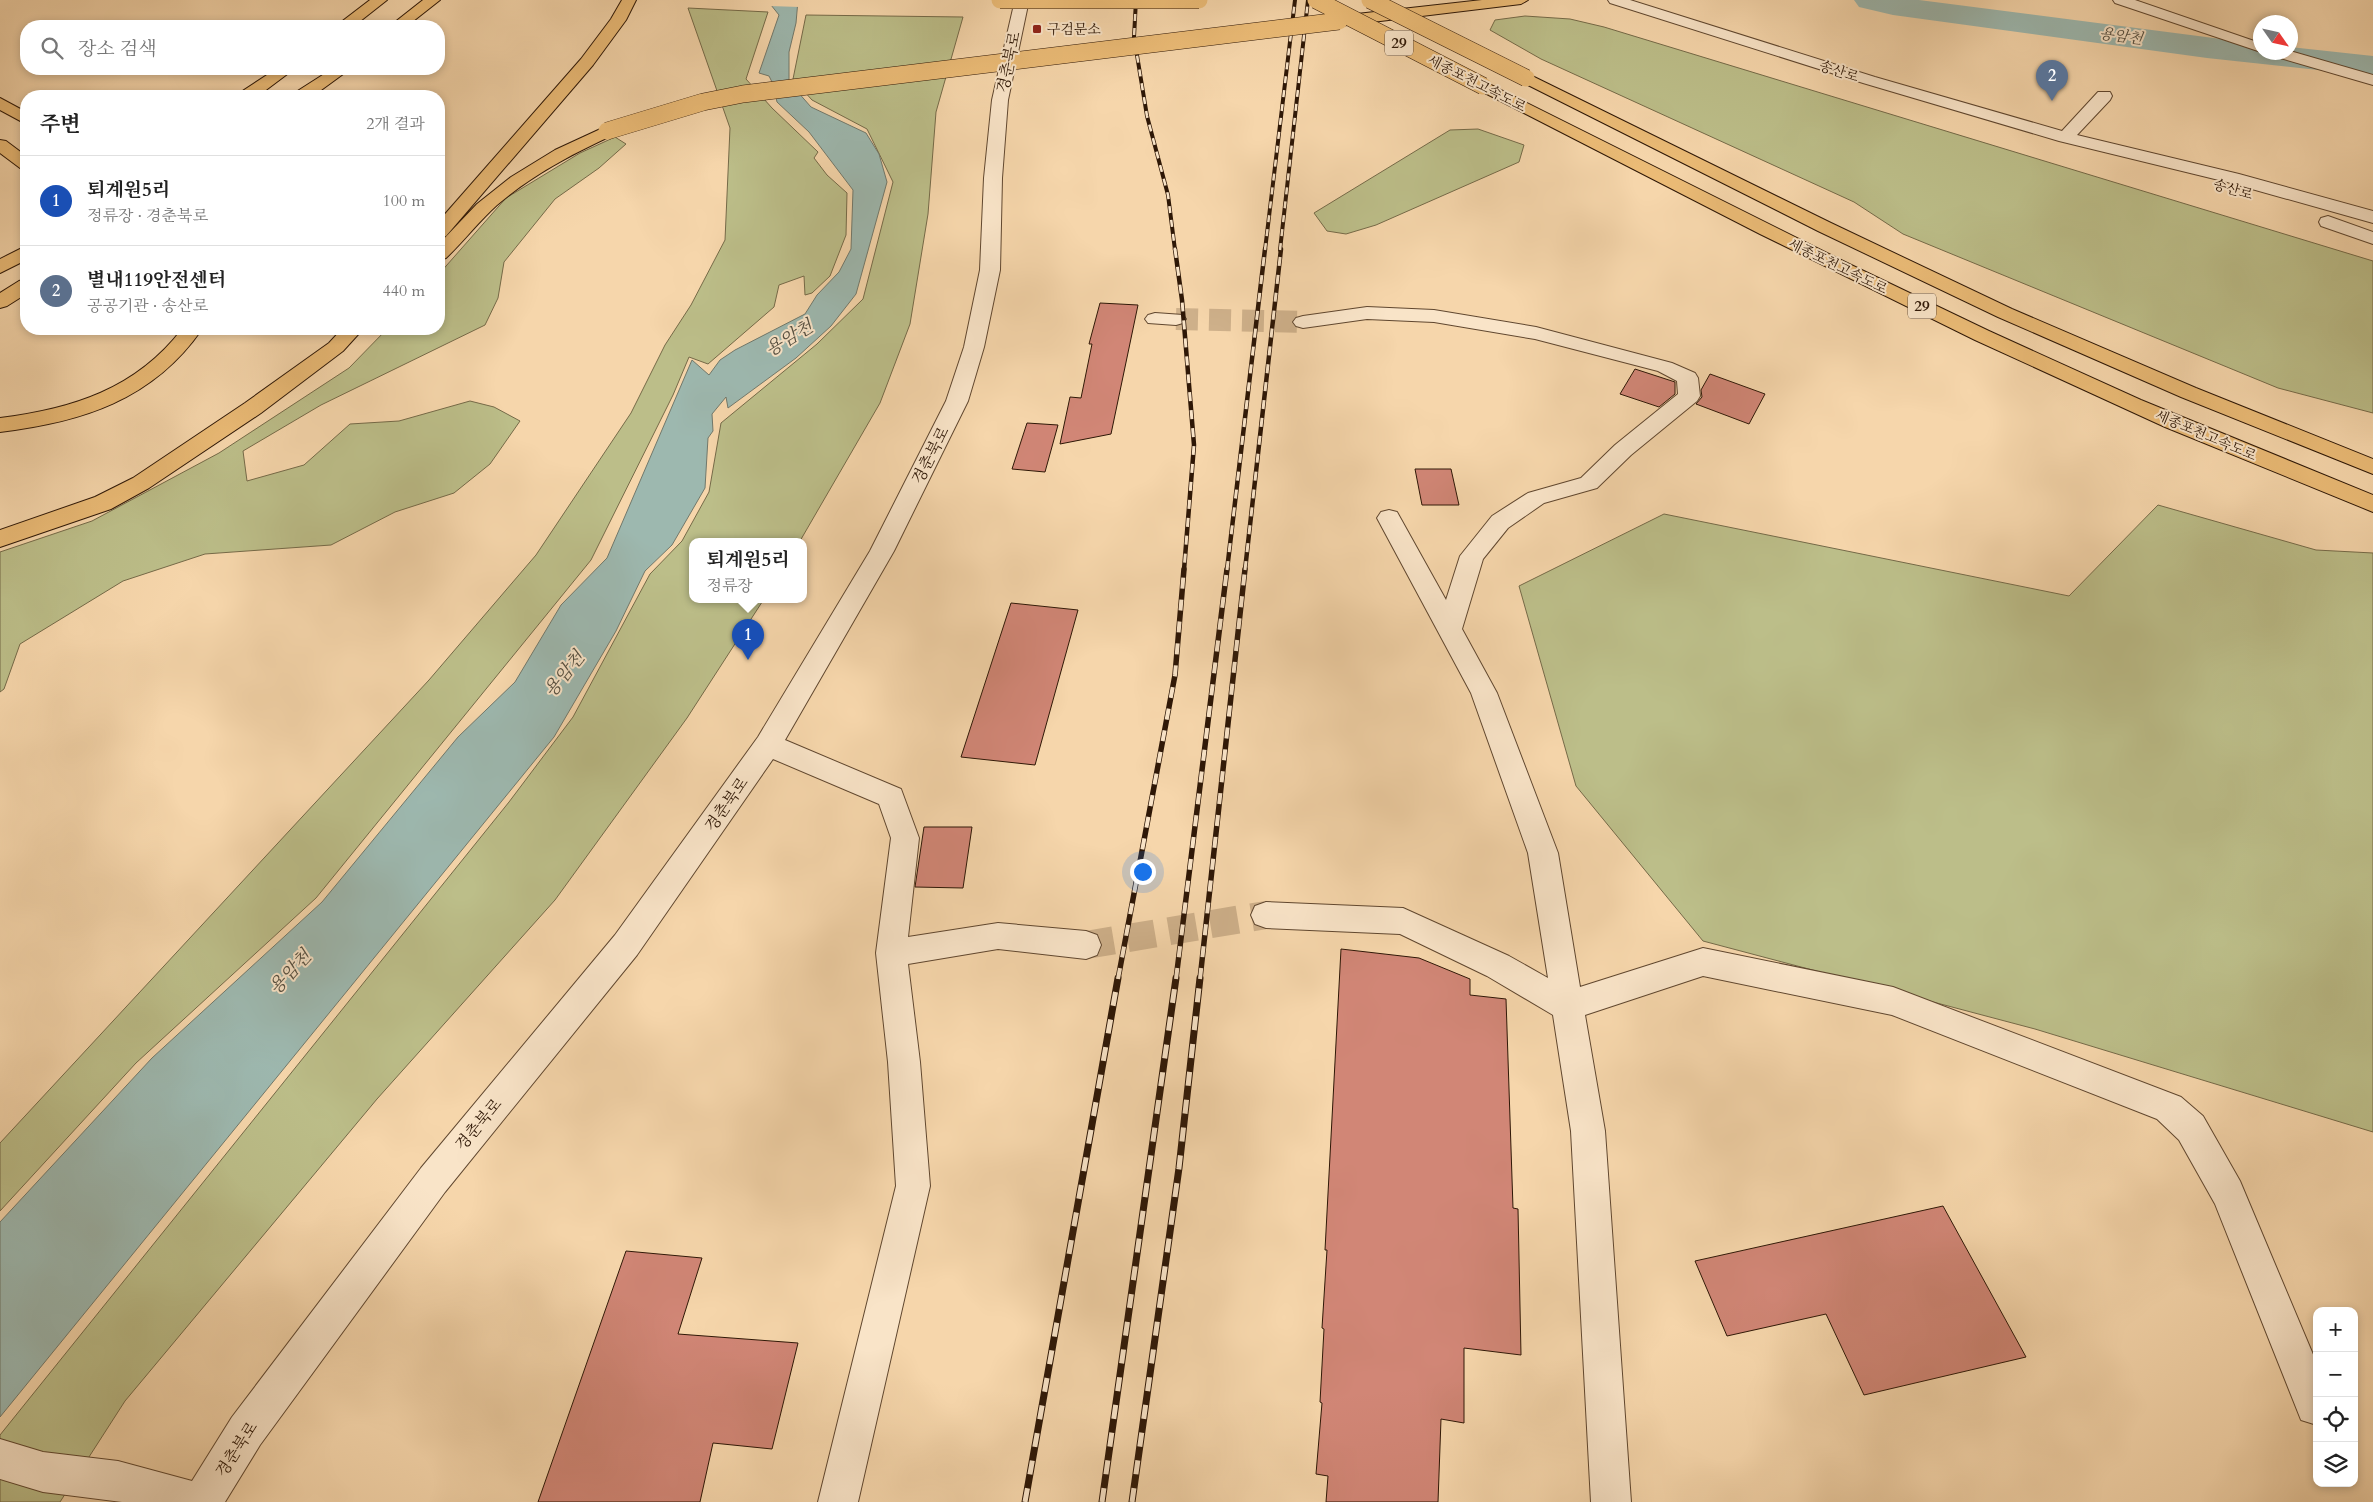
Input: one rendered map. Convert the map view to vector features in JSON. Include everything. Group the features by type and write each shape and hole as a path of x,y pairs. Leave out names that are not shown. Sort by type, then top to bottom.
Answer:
{"highway":[{"path":"352,20 380,0"},
{"path":"406,20 433,0"},
{"path":"445,225 587,62 618,20 629,0"},
{"path":"1000,0 1199,0"},
{"name":"세종포천고속도로","path":"1316,0 1794,245 2054,369 2168,420 2373,504"},
{"name":"세종포천고속도로","path":"1370,0 1838,233 2004,312 2170,386 2373,467"},
{"path":"445,248 490,203 530,171 567,150 607,130 703,102 743,94 1116,49 1237,32 1521,0"},
{"path":"375,20 395,5"},
{"path":"256,90 277,75"},
{"path":"282,90 302,75"},
{"path":"311,90 334,75"},
{"path":"317,90 336,75"},
{"path":"0,104 20,116"},
{"path":"0,145 20,160"},
{"path":"0,266 20,255"},
{"path":"0,282 20,272"},
{"path":"0,302 20,290"},
{"path":"0,425 48,418 109,398 162,364 183,345 189,335"},
{"path":"336,347 347,335"},
{"path":"0,539 103,503 141,483 253,408 350,335"},
{"path":"0,520 140,469 253,408"}],"street":[{"name":"경춘북로","path":"202,1502 246,1431 433,1180 626,945 768,745 882,551 958,401 974,347 990,270 993,178 1000,100 1022,0"},
{"name":"송산로","path":"1615,0 1869,80 2065,137 2119,156 2373,217"},
{"path":"2120,0 2253,46"},
{"path":"2159,0 2253,32"},
{"path":"2298,45 2373,67"},
{"path":"2298,58 2373,80"},
{"path":"2065,137 2104,96"},
{"path":"2229,182 2373,213"},
{"path":"2229,182 2373,238"},
{"name":"송산로","path":"2229,182 2373,230"},
{"path":"1303,322 1367,313 1434,316 1536,333 1665,367 1687,378 1689,396 1623,450 1589,483 1536,498 1500,522 1472,556 1449,629"},
{"path":"1155,318 1176,319"},
{"path":"1390,518 1484,693 1543,853 1588,1131 1611,1502"},
{"path":"768,745 891,796 905,838 891,953 904,1062 913,1186 838,1502"},
{"path":"1266,915 1403,921 1498,966 1567,1006 1703,962 1892,1001 2169,1108 2191,1128 2228,1193 2313,1401"},
{"path":"891,953 998,936 1086,945"},
{"path":"0,1459 43,1472 118,1481 195,1502"}],"green space":[{"path":"688,8 768,12 746,79 772,108 818,152 814,158 827,175 847,193 846,235 830,276 812,293 805,295 804,276 779,285 774,307 708,364 689,357 673,395 591,560 316,898 136,1063 0,1211 0,1143 429,680 536,555 631,413 665,345 691,305 725,240 730,128"},
{"path":"806,15 963,17 936,112 928,214 910,324 880,403 802,538 689,538 689,603 761,603 687,718 555,900 377,1099 125,1401 60,1502 0,1502 0,1435 509,802 573,717 650,574 682,541 709,492 721,423 817,344 863,299 893,182 867,129 812,100 793,79"},
{"path":"1525,16 1570,19 1604,27 2373,261 2373,413 2278,388 1903,234 1854,202 1541,59 1490,30 1495,20"},
{"path":"1478,129 1524,145 1519,162 1376,225 1346,234 1327,231 1314,213 1450,130"},
{"path":"615,137 626,144 599,168 555,199 504,262 498,298 485,325 321,405 243,451 247,481 304,465 350,424 399,421 470,401 494,407 520,421 490,464 454,493 395,512 331,545 205,554 123,581 20,644 4,689 0,692 0,552 92,521 219,453 349,368 381,335 445,335 445,267 506,198 580,153"},
{"path":"2158,505 2316,550 2373,553 2373,1132 2035,1029 1703,941 1576,786 1519,586 1664,514 2069,596"}],"water":[{"path":"767,0 798,0 796,23 789,52 789,82 811,107 866,133 879,154 887,182 856,294 831,326 796,358 728,408 726,397 712,414 713,431 708,438 705,488 672,545 645,571 616,631 554,737 0,1417 0,1222 152,1058 322,902 458,737 515,682 561,605 607,558 692,360 709,375 720,360 735,350 805,314 817,295 839,272 851,249 853,190 809,132 777,102 769,76 759,73 779,15"}],"pier":[{"path":"765,0 800,0 800,7 769,6"}],"building":[{"path":"1100,303 1138,305 1111,434 1060,444 1070,397 1081,398 1092,344 1089,344"},
{"path":"1635,369 1675,382 1675,394 1659,407 1620,394"},
{"path":"1710,374 1765,394 1749,424 1696,404 1702,397 1701,390"},
{"path":"1027,423 1058,425 1045,472 1012,469"},
{"path":"1415,469 1451,469 1459,505 1422,505"},
{"path":"1011,603 1078,610 1035,765 961,757"},
{"path":"924,827 972,827 963,888 915,887"},
{"path":"1341,949 1419,958 1470,979 1470,995 1506,999 1513,1208 1518,1209 1521,1355 1464,1348 1464,1423 1441,1419 1438,1502 1326,1502 1328,1476 1316,1474 1322,1403 1320,1402 1327,1250 1325,1250"},
{"path":"1943,1206 2026,1357 1864,1395 1826,1314 1727,1336 1695,1261"},
{"path":"626,1251 702,1258 678,1334 798,1343 772,1449 713,1443 700,1502 538,1502"}],"waterway":[{"name":"용암천","path":"1870,0 1893,6 2207,48 2373,66"}],"tunnel":[{"path":"1176,319 1303,322"},
{"path":"1086,945 1266,915"}],"railway":[{"path":"1136,0 1134,37 1147,116 1168,195 1175,250"},
{"path":"1265,250 1295,0"},
{"path":"1280,250 1308,0"},
{"path":"1175,249 1182,300 1194,445 1184,570"},
{"path":"1227,570 1265,249"},
{"path":"1245,570 1281,249"},
{"path":"1118,979 1175,675 1184,569"},
{"path":"1176,979 1227,569"},
{"path":"1200,979 1245,569"},
{"path":"1025,1502 1118,978"},
{"path":"1102,1502 1176,978"},
{"path":"1132,1502 1179,1168 1200,978"}],"place":[{"name":"구검문소","path":"1037,29"},
{"name":"별내119안전센터","path":"2052,101"},
{"name":"퇴계원5리","path":"748,660"}]}
